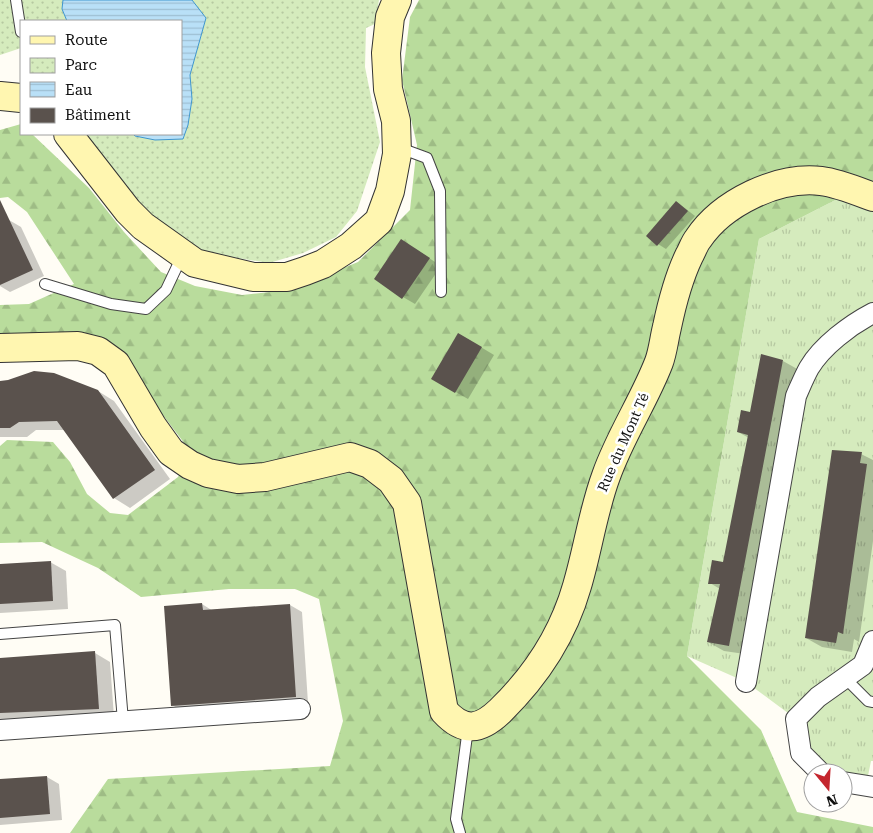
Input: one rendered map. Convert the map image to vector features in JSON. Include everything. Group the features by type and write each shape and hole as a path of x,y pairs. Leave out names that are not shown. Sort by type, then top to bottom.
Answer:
{"street":[{"path":"69,135 128,211 143,226 195,263 253,277 287,278 322,264 351,246 379,221 390,191 396,147 396,121 388,89 386,54 390,17 397,0"},
{"path":"0,96 20,98"},
{"name":"Rue du Mont Té","path":"468,728 489,722 519,693 550,652 564,623 577,586 596,507 606,475 659,360 681,274 698,239 718,216 744,199 770,187 796,182 821,181 873,197"},
{"path":"746,682 796,396 809,367 833,340 858,321 873,313"},
{"path":"0,348 78,346 98,352 116,364 153,427 171,452 190,465 208,473 238,479 265,477 350,457 370,464 391,480 407,504 444,712 453,722 468,728"},
{"path":"811,763 801,753 796,719 818,697 863,665 873,641"},
{"path":"0,730 300,710"},
{"path":"853,784 873,787"}],"lane":[{"path":"16,0 20,26"},
{"path":"396,147 427,158 440,191 441,292"},
{"path":"45,284 111,304 146,309 166,290 182,255"},
{"path":"0,634 115,626 123,721"},
{"path":"845,678 868,701 873,702"},
{"path":"460,833 456,819 468,728"}],"green space":[{"path":"0,0 379,0 375,24 366,28 365,67 380,142 357,211 336,237 303,253 269,263 207,253 144,213 81,135 182,135 182,20 20,20 20,48 0,55"},
{"path":"419,0 873,0 873,190 855,190 759,239 687,656 761,730 797,812 873,827 873,833 70,833 108,779 330,766 343,721 319,599 295,589 229,589 141,597 98,568 42,542 0,543 0,446 7,440 53,442 70,462 87,494 110,513 128,515 178,477 191,452 115,352 0,342 0,305 29,304 74,284 27,212 8,197 0,198 0,130 20,124 20,135 33,135 89,188 124,232 161,272 195,286 242,295 289,290 358,262 410,210 417,145 402,80 410,17"},
{"path":"855,190 873,197 873,761 871,761 866,786 853,779 853,763 816,763 796,719 746,682 687,656 759,239"}],"water":[{"path":"63,0 192,0 206,18 190,75 192,99 188,125 183,139 155,140 134,135 182,135 182,20 67,20 62,9"}],"building":[{"path":"0,200 33,270 0,285"},
{"path":"676,201 688,211 657,246 646,236"},
{"path":"401,239 430,258 402,299 374,279"},
{"path":"458,333 482,347 455,393 431,379"},
{"path":"761,354 783,360 729,646 707,642 720,584 708,584 712,560 723,562 748,435 737,432 741,410 750,412"},
{"path":"34,371 54,373 98,390 155,470 113,499 57,421 19,422 10,428 0,428 0,381"},
{"path":"832,450 862,452 860,463 867,464 843,634 838,632 836,643 805,638"},
{"path":"51,561 53,601 0,604 0,564"},
{"path":"202,603 203,610 290,604 296,697 171,706 164,606"},
{"path":"95,651 99,709 0,713 0,658"},
{"path":"47,776 50,814 0,818 0,779"}]}
